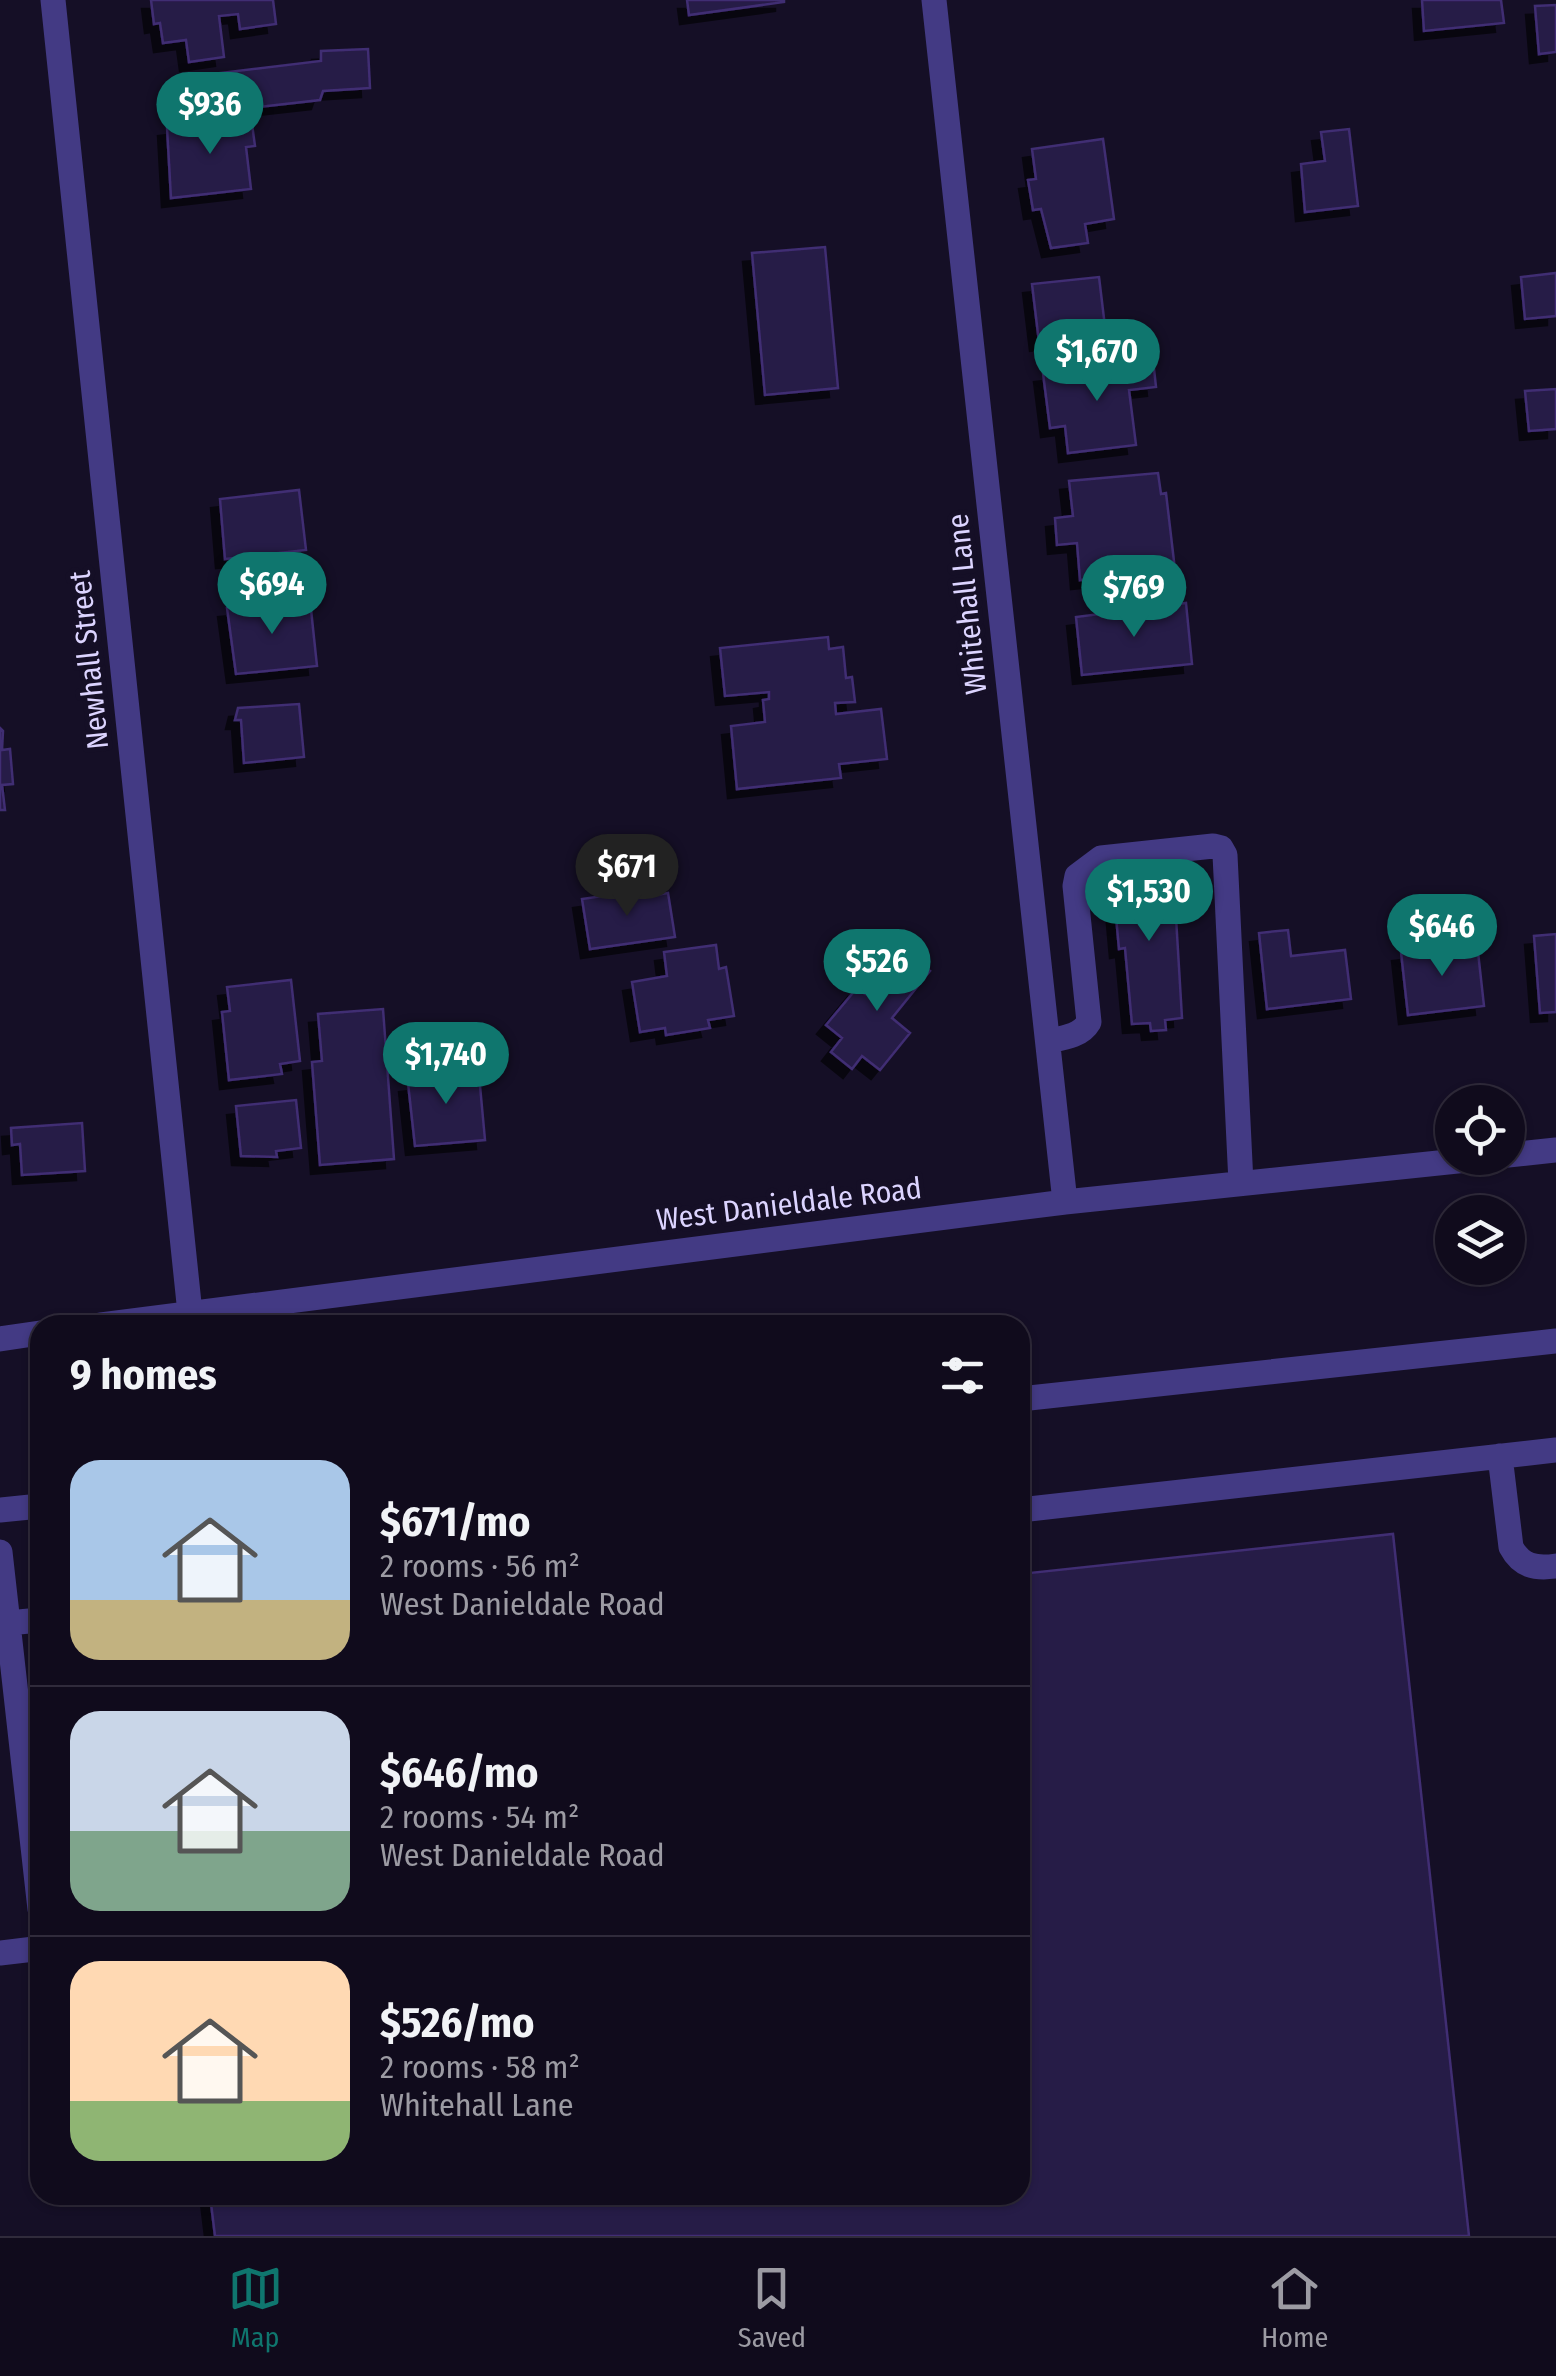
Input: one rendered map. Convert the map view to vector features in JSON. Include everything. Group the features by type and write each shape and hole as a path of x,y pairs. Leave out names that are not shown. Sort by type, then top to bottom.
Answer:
{"street":[{"name":"Newhall Street","path":"53,0 190,1313"},
{"name":"Whitehall Lane","path":"934,0 1065,1202"},
{"path":"1048,1041 1070,1037 1089,1022 1077,876 1102,858 1221,848 1225,855 1241,1183"},
{"path":"1525,1153 1556,1150"},
{"name":"West Danieldale Road","path":"175,1315 1065,1202 1435,1163"},
{"path":"0,1339 30,1334"},
{"path":"1030,1398 1556,1341"},
{"path":"1030,1509 1556,1450"},
{"path":"1500,1456 1512,1547 1518,1559 1527,1565 1556,1566"},
{"path":"0,1510 30,1507"},
{"path":"0,1552 30,1820"},
{"path":"8,1624 30,1621"},
{"path":"0,1953 30,1949"}],"building":[{"path":"151,0 273,0 276,24 240,29 238,14 219,16 224,57 189,62 186,40 163,43 160,23 154,24"},
{"path":"687,0 784,0 784,2 689,15"},
{"path":"1422,0 1501,0 1504,23 1424,31"},
{"path":"1556,5 1556,52 1539,54 1535,6"},
{"path":"368,49 370,88 323,91 320,100 249,108 248,99 221,102 220,73 321,61 321,51"},
{"path":"251,117 255,146 246,147 251,189 171,198 167,127"},
{"path":"1349,129 1358,206 1305,212 1301,164 1325,161 1321,132"},
{"path":"1103,139 1114,219 1085,224 1088,243 1051,248 1041,209 1033,210 1028,180 1036,179 1032,149"},
{"path":"825,247 838,388 765,395 752,253"},
{"path":"1556,273 1556,316 1525,319 1521,277"},
{"path":"1099,277 1106,335 1039,342 1032,284"},
{"path":"1153,360 1156,387 1129,390 1136,445 1068,453 1065,426 1050,428 1043,373"},
{"path":"1556,389 1556,429 1529,431 1525,391"},
{"path":"1158,473 1161,494 1166,493 1175,570 1080,580 1077,543 1057,545 1055,518 1073,516 1069,481"},
{"path":"299,490 306,550 225,559 220,499"},
{"path":"310,600 317,666 236,674 227,608"},
{"path":"1186,603 1192,664 1082,675 1076,617"},
{"path":"828,637 829,649 843,647 846,678 852,677 855,702 835,703 836,714 881,709 887,759 839,764 841,778 737,789 731,726 765,722 763,700 769,699 769,692 725,696 720,648"},
{"path":"299,704 304,757 244,763 241,720 235,720 238,708"},
{"path":"0,728 2,750 10,749 13,784 2,785 5,810 0,810"},
{"path":"1173,867 1182,1018 1165,1020 1166,1030 1151,1031 1150,1023 1132,1024 1125,948 1119,949 1112,872"},
{"path":"637,891 638,898 668,893 675,937 590,949 582,899"},
{"path":"1288,930 1291,956 1345,950 1351,999 1267,1009 1259,933"},
{"path":"1556,934 1556,1012 1540,1013 1534,936"},
{"path":"1477,943 1484,1006 1408,1015 1401,952"},
{"path":"716,945 719,969 726,967 734,1016 708,1020 710,1028 666,1035 665,1028 640,1032 632,982 667,976 664,952"},
{"path":"902,948 930,971 892,1018 910,1033 880,1070 862,1056 852,1069 831,1052 842,1038 826,1025 857,988 865,994"},
{"path":"291,980 300,1061 280,1064 282,1074 229,1080 222,1012 230,1011 227,987"},
{"path":"383,1009 394,1159 320,1165 312,1062 322,1061 318,1014"},
{"path":"450,1058 452,1078 479,1075 485,1140 415,1146 408,1083 427,1081 425,1060"},
{"path":"296,1100 301,1148 276,1151 277,1157 241,1156 236,1106"},
{"path":"82,1123 85,1171 22,1175 20,1144 12,1145 11,1128"},
{"path":"1393,1534 1469,2236 215,2236 211,2205 1030,2205 1030,1573"}]}
